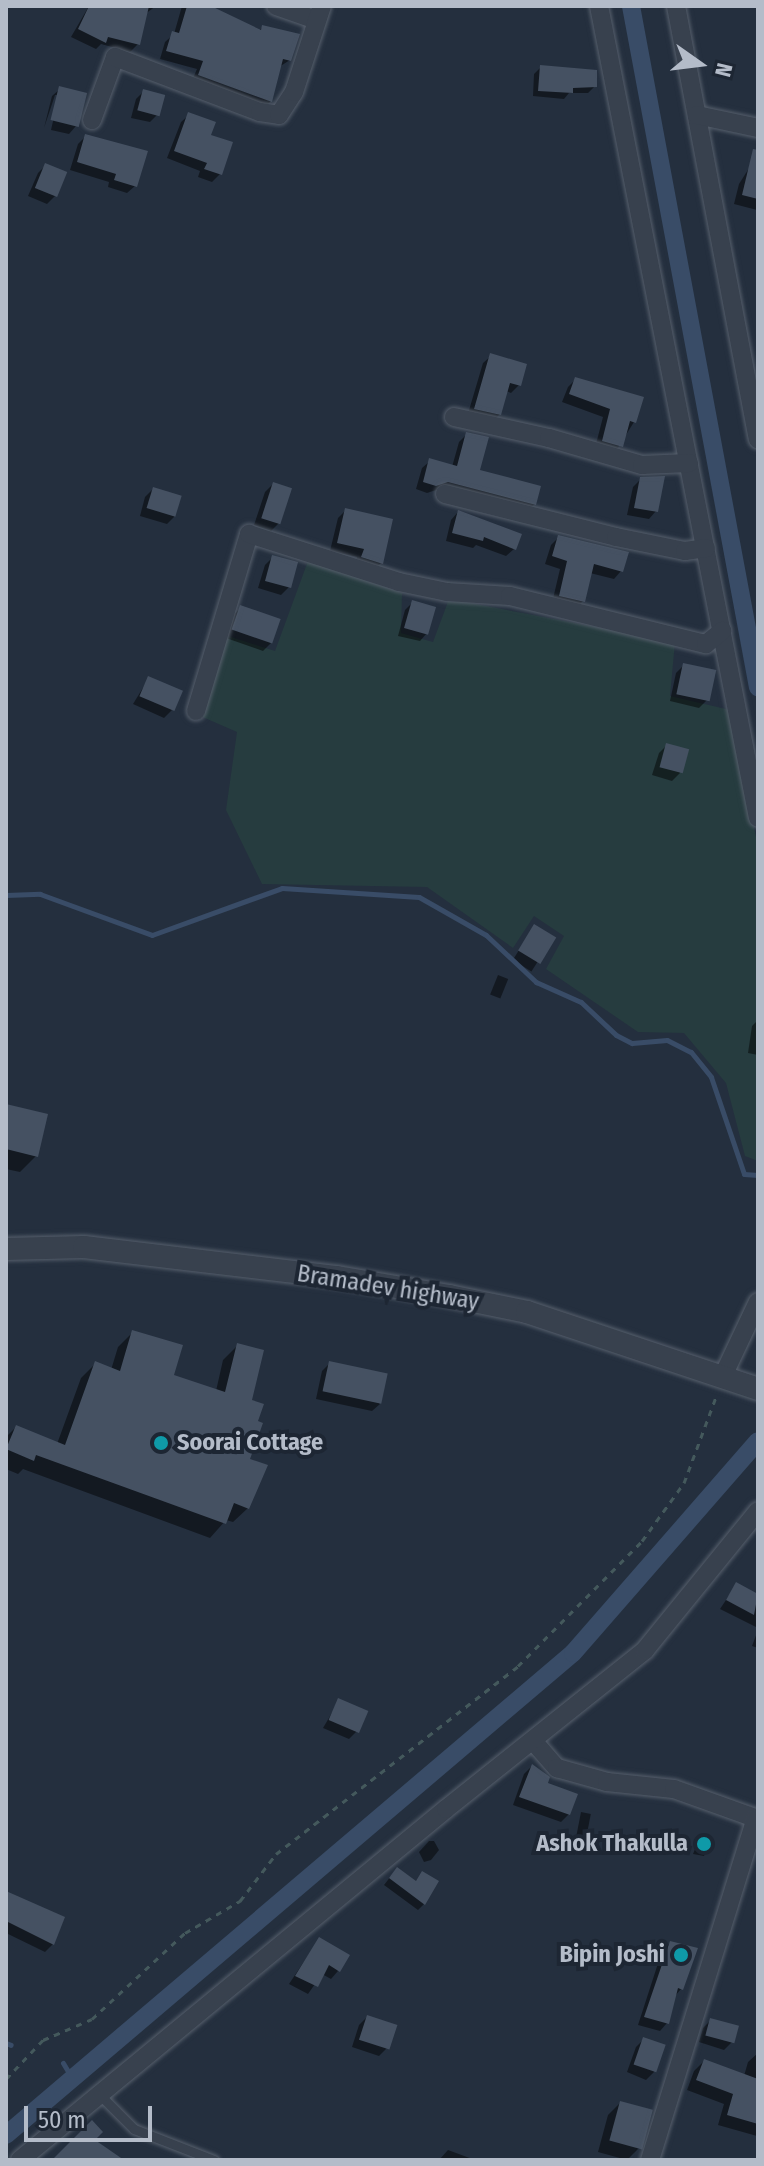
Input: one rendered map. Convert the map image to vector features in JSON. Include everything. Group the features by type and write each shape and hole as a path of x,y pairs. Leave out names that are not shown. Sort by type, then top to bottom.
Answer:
{"street":[{"path":"92,120 115,57 260,112 279,115 294,92 319,13 276,6"},
{"path":"599,6 758,818"},
{"path":"676,6 753,391 758,439"},
{"path":"697,115 758,128"},
{"path":"454,417 549,438 642,465 689,463"},
{"path":"445,494 616,537 685,551 706,548"},
{"path":"196,711 249,534 399,582 447,592 510,596 706,644 722,631"},
{"name":"Bramadev highway","path":"6,1249 84,1247 337,1277 449,1296 527,1312 758,1389"},
{"path":"727,1379 758,1302"},
{"path":"20,2160 446,1809 534,1742 645,1650 758,1511"},
{"path":"534,1742 557,1768 607,1782 674,1789 757,1818 650,2160"}],"lane":[{"path":"99,2094 134,2129 214,2160"}],"path":[{"path":"6,2079 43,2040 92,2019 185,1933 240,1901 276,1854 518,1666 642,1541 684,1483 727,1379"}],"green space":[{"path":"308,561 402,593 401,633 433,642 449,599 675,642 670,696 730,710 758,847 758,1161 745,1156 726,1083 684,1033 638,1032 546,969 564,936 534,916 513,948 427,887 262,884 226,810 237,732 198,715 225,635 275,651"}],"building":[{"path":"89,6 149,6 140,45 108,37 106,43 78,29"},
{"path":"187,6 211,6 261,30 262,25 300,34 291,61 283,59 272,102 198,75 203,61 166,51 172,31 179,33"},
{"path":"540,65 597,70 597,87 573,88 573,93 538,91"},
{"path":"59,86 87,93 79,127 51,120"},
{"path":"143,89 165,95 160,116 137,110"},
{"path":"188,112 216,122 211,135 233,142 222,175 204,169 207,163 174,151"},
{"path":"85,134 148,151 137,187 114,180 116,174 77,162"},
{"path":"753,149 758,150 758,199 742,195"},
{"path":"45,163 67,172 57,197 35,188"},
{"path":"490,353 527,364 521,386 510,383 501,415 474,409"},
{"path":"575,377 644,397 636,423 630,421 623,447 602,441 610,409 569,394"},
{"path":"466,432 489,437 480,470 541,486 536,505 448,482 436,486 423,482 429,458 457,466"},
{"path":"665,476 658,512 634,508 640,477"},
{"path":"273,482 292,488 280,524 261,518"},
{"path":"153,487 182,496 175,517 147,508"},
{"path":"345,508 393,519 383,564 361,557 364,549 337,543"},
{"path":"458,510 522,534 516,550 484,537 483,541 452,533"},
{"path":"558,535 629,552 623,572 594,564 585,602 559,596 567,561 552,556"},
{"path":"272,555 298,562 291,588 265,581"},
{"path":"412,600 436,607 428,635 404,628"},
{"path":"240,605 281,619 272,644 232,630"},
{"path":"683,663 716,670 710,701 676,694"},
{"path":"148,676 183,691 174,711 139,696"},
{"path":"666,743 689,749 683,773 660,767"},
{"path":"534,924 556,937 540,964 518,951"},
{"path":"6,1104 48,1114 38,1157 6,1149"},
{"name":"Soorai Cottage","path":"132,1330 183,1345 174,1375 225,1392 237,1343 264,1350 252,1400 264,1404 258,1421 263,1423 250,1459 268,1465 249,1509 234,1503 226,1524 36,1455 34,1461 6,1449 16,1425 65,1445 95,1361 120,1371"},
{"path":"329,1361 388,1373 381,1404 323,1391"},
{"path":"736,1582 758,1594 754,1615 726,1600"},
{"path":"338,1698 368,1711 359,1733 329,1720"},
{"path":"532,1764 550,1777 548,1783 578,1794 570,1815 519,1797"},
{"path":"397,1867 416,1881 422,1871 439,1881 425,1905 389,1878"},
{"path":"6,1891 65,1917 54,1945 6,1921"},
{"path":"319,1937 350,1955 340,1972 329,1965 318,1987 295,1976"},
{"path":"670,1941 698,1948 683,1990 678,1988 669,2024 644,2017"},
{"path":"367,2015 397,2025 389,2050 359,2040"},
{"path":"710,2018 739,2026 734,2043 705,2035"},
{"path":"643,2037 666,2045 656,2072 634,2064"},
{"path":"704,2059 758,2079 758,2124 727,2115 733,2094 696,2080"},
{"path":"620,2101 653,2110 642,2149 609,2141"},
{"path":"92,2120 103,2132 95,2140 124,2160 52,2160"}],"waterway":[{"path":"631,6 758,687"},
{"path":"6,895 40,894 152,935 282,888 419,897 486,935 536,982 581,1002 616,1035 632,1043 667,1040 691,1052 711,1077 744,1174 758,1175"},
{"path":"6,2135 573,1653 758,1441"},
{"path":"6,2043 11,2045"},
{"path":"63,2063 74,2081"}],"place":[{"name":"Soorai Cottage","path":"161,1443"},
{"name":"Ashok Thakulla","path":"704,1844"},
{"name":"Bipin Joshi","path":"681,1955"}]}
